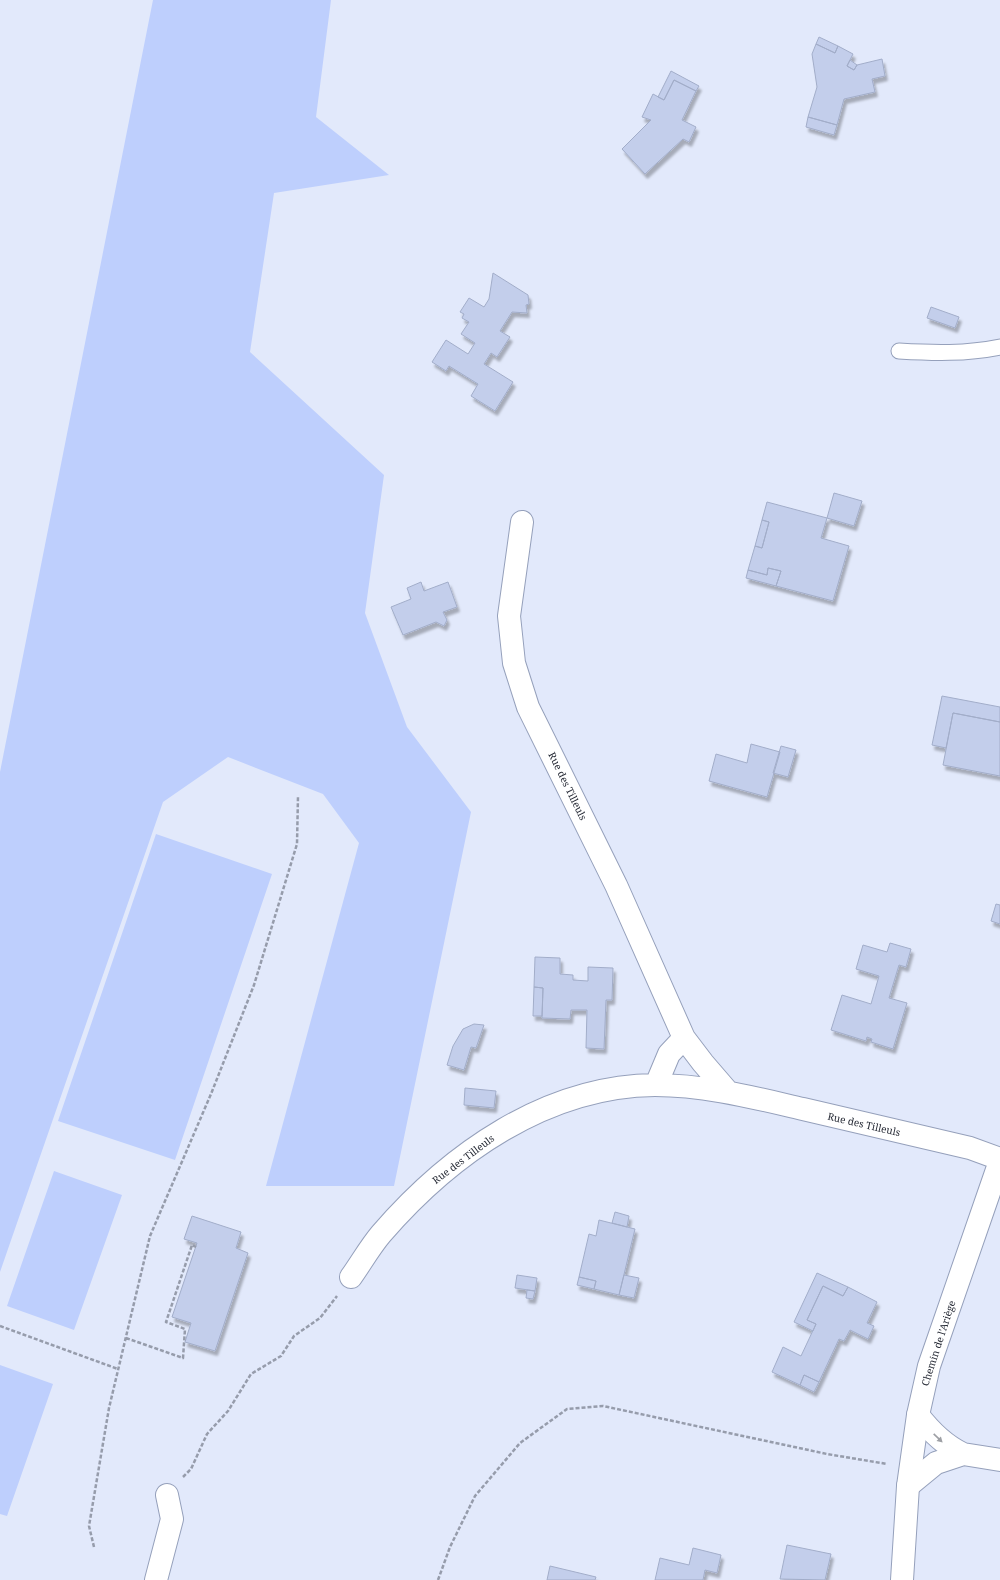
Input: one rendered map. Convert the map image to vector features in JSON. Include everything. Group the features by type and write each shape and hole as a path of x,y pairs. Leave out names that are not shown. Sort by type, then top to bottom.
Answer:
{"street":[{"name":"Rue des Tilleuls","path":"522,522 509,616 514,663 528,706 616,885 684,1038 728,1092"},
{"path":"656,1085 669,1054 684,1038"},
{"name":"Rue des Tilleuls","path":"351,1277 380,1235 437,1177 484,1141 542,1109 596,1092 626,1087 656,1085 728,1092 970,1148 1000,1160"},
{"name":"Chemin de l'Ariège","path":"902,1580 909,1476 918,1415 929,1366 1000,1160"},
{"path":"918,1415 950,1449 963,1454 1000,1460"},
{"path":"909,1476 936,1463 963,1454"},
{"path":"156,1580 172,1519 167,1495"}],"lane":[{"path":"899,351 968,353 1000,348"}],"path":[{"path":"94,1547 89,1526 109,1408 150,1236 211,1094 254,985 297,844 298,796"},
{"path":"126,1338 183,1358 186,1329 166,1322 192,1245 196,1247"},
{"path":"167,1495 191,1469 207,1434 228,1411 251,1374 281,1356 294,1336 320,1318 351,1277"},
{"path":"0,1326 118,1369"},
{"path":"438,1580 450,1547 475,1496 520,1443 567,1409 603,1406 878,1464 909,1476"}],"shaded area":[{"path":"153,0 331,0 316,117 389,175 274,193 250,352 384,475 365,613 407,727 471,812 394,1186 266,1186 359,843 323,794 228,757 163,802 0,1272 0,772"},
{"path":"156,834 272,874 175,1160 58,1121"},
{"path":"54,1171 122,1195 74,1330 7,1306"},
{"path":"0,1365 53,1384 7,1516 0,1514"}],"building":[{"path":"819,37 838,46 835,53 816,44"},
{"path":"816,44 835,53 838,46 853,54 847,66 854,70 857,65 882,59 885,76 872,79 875,92 844,99 837,125 808,117 817,87 812,54"},
{"path":"850,60 857,65 854,70 847,66"},
{"path":"671,71 699,86 696,91 674,80 664,100 658,97"},
{"path":"674,80 696,91 682,120 696,127 689,142 683,139 645,174 622,149 651,120 642,117 653,94 664,100"},
{"path":"808,117 837,125 834,135 806,127"},
{"path":"493,273 528,295 529,304 526,305 527,313 512,312 500,331 510,337 497,357 491,353 484,364 513,382 495,411 471,396 478,384 449,366 446,371 432,362 446,340 468,354 475,343 461,334 469,322 462,318 464,314 460,312 469,298 484,307 489,299"},
{"path":"931,307 959,317 955,328 927,318"},
{"path":"834,493 862,501 854,526 827,518"},
{"path":"767,502 827,518 821,538 849,546 833,601 776,586 781,571 768,568 767,575 748,570 755,546 762,548 769,522 762,520"},
{"path":"762,520 769,522 762,548 755,546"},
{"path":"768,568 781,571 776,586 746,578 748,570 767,575"},
{"path":"421,582 424,591 448,582 457,607 443,612 447,620 444,626 436,622 403,635 391,607 411,599 407,588"},
{"path":"942,696 1000,707 1000,722 953,713 946,748 932,745"},
{"path":"953,713 1000,722 1000,776 943,765"},
{"path":"751,744 780,752 767,797 709,781 716,754 747,763"},
{"path":"781,746 796,750 788,777 773,773"},
{"path":"996,904 1000,905 1000,924 991,921"},
{"path":"890,943 911,949 906,967 899,965 889,998 907,1003 893,1049 871,1042 872,1039 867,1037 866,1041 831,1030 842,995 871,1004 879,976 856,969 863,945 887,952"},
{"path":"535,957 560,958 560,974 573,975 573,980 588,981 588,967 613,968 612,1000 606,1000 604,1049 586,1048 587,1010 571,1010 570,1019 542,1018 543,988 534,987"},
{"path":"534,987 543,988 542,1016 533,1016"},
{"path":"474,1024 484,1025 476,1048 471,1047 464,1070 447,1065 453,1046 463,1029"},
{"path":"465,1088 496,1091 494,1108 464,1105"},
{"path":"615,1212 629,1216 627,1227 612,1223"},
{"path":"192,1216 241,1232 236,1248 248,1253 215,1351 185,1342 191,1323 172,1317 197,1243 184,1239"},
{"path":"599,1220 635,1229 619,1295 594,1289 596,1281 579,1277 589,1234 596,1236"},
{"path":"817,1273 848,1287 843,1296 823,1286 807,1320 816,1324 813,1331 794,1322"},
{"path":"517,1275 537,1278 535,1291 515,1288"},
{"path":"624,1275 639,1278 634,1298 619,1295"},
{"path":"579,1277 596,1281 594,1289 577,1285"},
{"path":"823,1286 843,1296 848,1287 877,1302 867,1323 874,1326 868,1339 850,1330 844,1341 839,1339 819,1382 804,1375 800,1385 772,1372 783,1347 801,1356 816,1324 807,1320"},
{"path":"527,1290 535,1291 533,1299 526,1298"},
{"path":"804,1375 819,1382 814,1392 800,1385"},
{"path":"787,1545 831,1554 825,1580 780,1579"},
{"path":"693,1548 721,1555 717,1573 705,1570 703,1580 655,1580 660,1558 689,1565"},
{"path":"550,1566 596,1577 595,1580 547,1580"}]}
